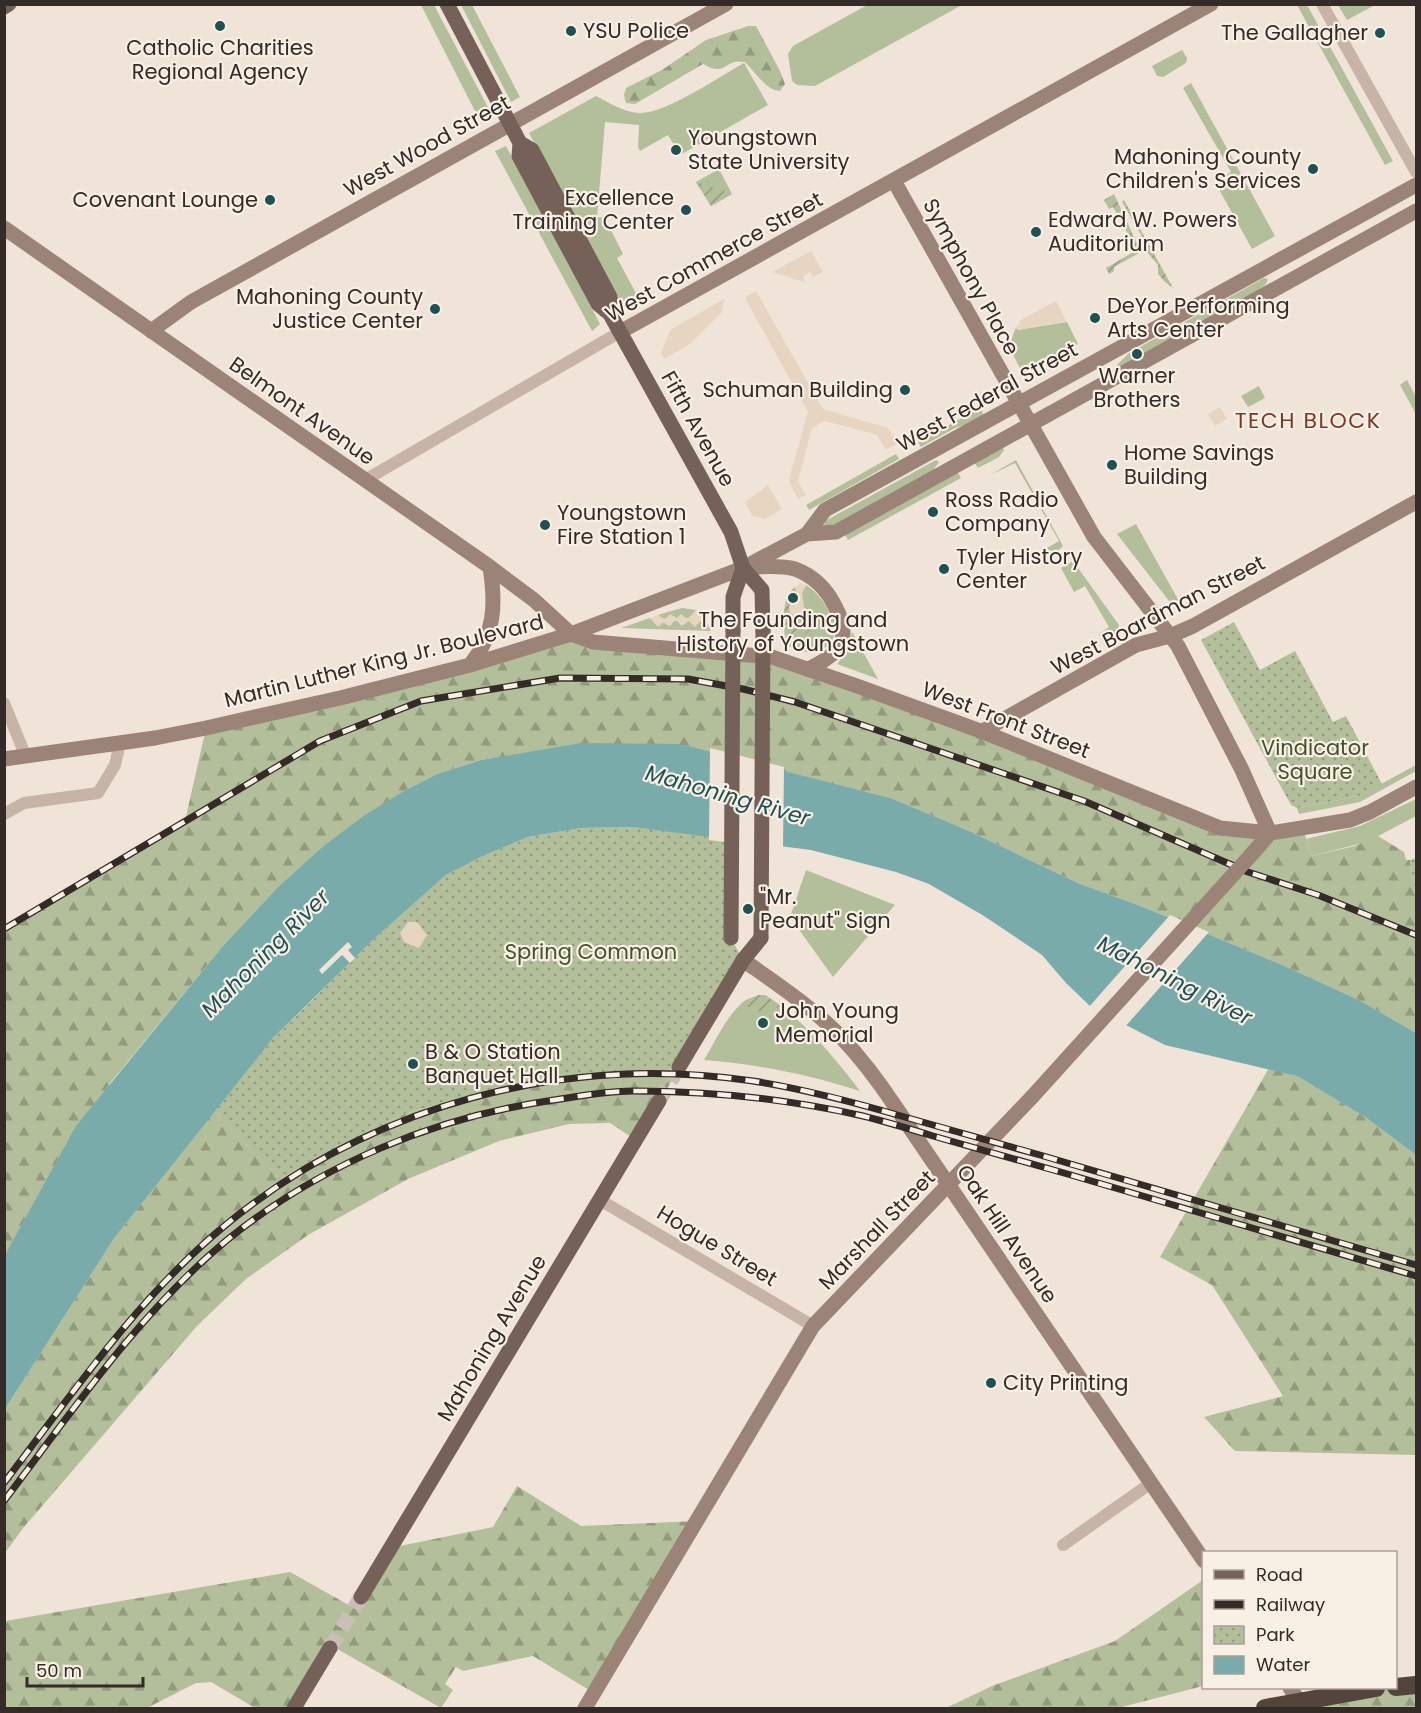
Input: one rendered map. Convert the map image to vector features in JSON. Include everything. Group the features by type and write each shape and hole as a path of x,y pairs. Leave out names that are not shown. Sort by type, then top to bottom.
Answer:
{"highway":[{"path":"1397,1687 1416,1685"},
{"path":"1265,1708 1376,1689"}],"main road":[{"path":"4,7 9,4"},
{"name":"Fifth Avenue","path":"447,4 520,143 532,150 610,297 610,314 731,532 743,568"},
{"path":"743,568 734,597 731,938 743,960"},
{"path":"679,1067 743,960 761,938 762,590 743,568"},
{"name":"Mahoning Avenue","path":"361,1597 659,1101"},
{"path":"294,1708 330,1648"}],"street":[{"name":"West Wood Street","path":"151,331 191,302 726,4"},
{"name":"West Commerce Street","path":"365,480 620,332 1211,4"},
{"path":"1322,4 1416,172"},
{"name":"Symphony Place","path":"894,181 1094,537 1170,636"},
{"name":"West Federal Street","path":"807,534 825,510 1416,185"},
{"name":"West Federal Street","path":"743,568 807,534 836,531 1416,212"},
{"name":"Belmont Avenue","path":"4,228 490,567 534,600 571,634"},
{"name":"West Boardman Street","path":"981,732 1136,645 1170,636 1193,626 1416,502"},
{"path":"743,568 771,566 794,569 823,586 831,597 844,626 843,638 837,651 825,661 808,669"},
{"path":"470,665 486,638 494,614 490,567"},
{"name":"Martin Luther King Jr. Boulevard","path":"4,759 206,728 470,665 571,634 743,568"},
{"name":"West Front Street","path":"571,634 593,642 772,657 981,732 1220,828 1270,833 1350,820 1416,787"},
{"path":"1170,636 1178,646 1242,770 1270,833"},
{"path":"4,703 26,756"},
{"path":"4,814 24,803 98,793 115,765 120,742"},
{"name":"Marshall Street","path":"585,1708 813,1326 1032,1097 1270,833"},
{"name":"Oak Hill Avenue","path":"743,960 790,993 841,1037 889,1097 1202,1560"},
{"name":"Hogue Street","path":"600,1200 813,1326"},
{"path":"1063,1545 1151,1483"},
{"path":"1291,1689 1304,1708"}],"green space":[{"path":"869,4 962,5 815,86 797,85 792,81 788,54 793,46"},
{"path":"421,5 434,5 491,113 479,119"},
{"path":"461,5 472,5 520,97 511,102"},
{"path":"1297,5 1307,5 1393,161 1385,165"},
{"path":"1338,5 1375,5 1347,20"},
{"path":"748,26 756,26 780,71 785,84 780,91 765,84 745,62 733,63 717,69 703,64 635,104 626,103 624,95 626,88 662,70 706,40"},
{"path":"1182,50 1187,58 1186,63 1163,77 1157,76 1152,66"},
{"path":"744,63 768,105 680,155 668,135 640,151 638,147 639,125 605,122 597,217 605,218 623,254 617,258 638,297 622,307 529,133 596,96 628,111 650,112 678,101"},
{"path":"1191,83 1275,236 1252,249 1215,182 1231,172 1183,88"},
{"path":"506,146 600,324 592,331 495,151"},
{"path":"719,169 732,194 711,206 696,182"},
{"path":"696,182 732,194 711,206"},
{"path":"1114,194 1141,252 1114,267 1114,271 1109,274 1106,268 1137,250 1113,207 1109,209 1104,200"},
{"path":"1124,200 1173,288 1158,274 1158,265 1147,252 1144,240 1122,202"},
{"path":"1264,278 1268,279 1266,284 1252,295 1116,368 1129,353"},
{"path":"1067,322 1078,344 1023,374 1009,347 1016,327 1018,330"},
{"path":"1407,380 1416,397 1416,414 1400,385"},
{"path":"1259,386 1265,398 1248,407 1241,396"},
{"path":"980,408 986,419 955,428 921,447 918,442"},
{"path":"1002,446 1004,450 999,457 978,468 974,462"},
{"path":"896,454 899,459 809,510 806,505"},
{"path":"936,460 939,462 931,473 829,529 824,528 825,521"},
{"path":"1016,460 1063,546 1052,556 1047,548 1059,541 1015,463 990,475"},
{"path":"957,471 961,478 848,540 844,533"},
{"path":"1136,524 1180,603 1173,606 1117,534"},
{"path":"1073,561 1119,625 1116,638 1104,644 1099,634 1109,627 1085,586 1074,592 1061,568"},
{"path":"806,585 826,605 834,623 835,632 832,640 824,648 814,652 802,651 785,645 784,614 787,599 795,587 797,595 802,593"},
{"path":"795,587 797,595 789,606 798,618 805,613 813,628 804,635 785,635 786,603"},
{"path":"682,608 696,610 689,618 662,619 658,615"},
{"path":"704,617 711,631 621,628 650,618 658,626 662,622 670,626 674,621 689,621 695,626"},
{"name":"Vindicator Square","path":"1234,622 1260,670 1295,651 1333,722 1346,716 1382,784 1359,796 1297,808 1291,805 1201,640"},
{"path":"852,632 878,679 837,664 849,649"},
{"path":"571,634 772,657 1220,828 1303,828 1311,856 1355,846 1378,836 1404,852 1406,860 1410,860 1416,902 1416,1033 1359,1000 1280,964 1143,907 1078,883 967,830 893,799 527,753 481,760 437,774 406,790 321,848 279,886 222,947 111,1082 5,1255 5,929 185,821 206,728"},
{"path":"1416,765 1416,771 1360,802 1299,814 1297,808 1359,796"},
{"path":"1416,799 1416,816 1367,842 1311,856 1306,839 1360,826"},
{"name":"Spring Common","path":"632,827 689,833 724,840 731,938 743,960 676,1074 526,1079 401,1115 280,1179 214,1111 273,1038 374,939 446,875 528,837 581,828"},
{"path":"1416,858 1416,902 1410,860"},
{"path":"806,870 895,905 833,977 790,917"},
{"path":"758,995 765,995 780,1006 761,1012 743,1002"},
{"path":"765,995 804,1026 860,1091 783,1071 704,1060 736,1009 752,997"},
{"path":"1269,1068 1297,1076 1365,1117 1416,1155 1416,1455 1235,1451 1204,1417 1283,1396 1212,1285 1160,1257"},
{"path":"676,1074 636,1140 610,1123 569,1124 499,1141 408,1179 308,1235 246,1279 197,1326 24,1527 5,1553 5,1409 115,1237 214,1111 280,1179 401,1115 526,1079"},
{"path":"517,1486 581,1526 697,1521 594,1693 533,1656 463,1671 456,1667 445,1684 453,1690 441,1708 332,1646 294,1708 255,1708 211,1682 196,1683 147,1708 5,1708 5,1621 290,1572 354,1608 390,1548 493,1527"},
{"path":"1202,1581 1202,1686 1118,1708 946,1708 992,1686 1115,1641"},
{"path":"1416,1685 1416,1708 1265,1708 1370,1689 1397,1689 1397,1686"}],"shaded area":[{"path":"811,251 823,272 813,277 810,272 803,276 804,282 772,272"},
{"path":"756,291 823,409 888,428 898,443 886,450 877,435 825,421 812,428 798,481 806,495 798,499 789,479 808,412 746,300 746,297"},
{"path":"724,299 722,312 690,344 664,359 661,353 670,330"},
{"path":"1056,301 1067,322 1017,330 1019,321"},
{"path":"1220,407 1227,419 1215,426 1208,414"},
{"path":"768,485 782,509 765,519 752,516 745,502"},
{"path":"801,583 806,585 802,593 805,613 798,618 790,614 789,606 797,595 795,587"},
{"path":"696,610 704,617 695,627 689,621 682,626 674,621 670,626 663,622 658,627 650,618 658,615 665,619 670,614 677,618 681,614 689,618"},
{"path":"408,922 417,922 427,935 419,948 404,942 400,933"}],"water":[{"name":"Mahoning River","path":"581,743 680,744 893,799 967,830 1078,883 1143,907 1280,964 1359,1000 1416,1033 1416,1155 1365,1117 1297,1076 1165,1045 1106,1015 1090,1006 1042,955 984,916 929,884 896,872 811,850 632,827 581,828 528,837 446,875 374,939 273,1038 115,1237 5,1409 5,1255 76,1126 222,947 279,886 321,848 365,815 406,790 437,774 481,760"}],"pier":[{"path":"710,748 784,767 783,849 709,840"},
{"path":"1170,915 1209,932 1124,1028 1088,1008"},
{"path":"348,942 352,947 348,950 355,958 350,963 342,955 322,974 319,970"}],"tunnel":[{"path":"659,1101 679,1067"},
{"path":"330,1648 361,1597"}],"railway":[{"path":"4,929 320,741 421,701 560,678 688,679 795,702 1084,801 1248,872 1318,895 1416,935"},
{"path":"4,1483 106,1349 161,1286 222,1228 279,1185 341,1149 405,1120 472,1098 541,1083 611,1075 682,1074 753,1081 791,1088 828,1096 1040,1155 1416,1265"},
{"path":"4,1501 108,1364 136,1331 195,1268 263,1213 301,1188 381,1148 466,1118 554,1100 613,1092 662,1091 749,1097 835,1110 890,1123 1416,1276"}],"place":[{"name":"Catholic Charities Regional Agency","path":"220,26"},
{"name":"YSU Police","path":"571,31"},
{"name":"The Gallagher","path":"1380,33"},
{"name":"Youngstown State University","path":"676,150"},
{"name":"Mahoning County Children's Services","path":"1313,169"},
{"name":"Covenant Lounge","path":"270,200"},
{"name":"Excellence Training Center","path":"686,210"},
{"name":"Edward W. Powers Auditorium","path":"1036,232"},
{"name":"Mahoning County Justice Center","path":"435,309"},
{"name":"DeYor Performing Arts Center","path":"1095,318"},
{"name":"Warner Brothers","path":"1137,354"},
{"name":"Schuman Building","path":"905,390"},
{"name":"Home Savings Building","path":"1112,465"},
{"name":"Ross Radio Company","path":"933,512"},
{"name":"Youngstown Fire Station 1","path":"545,525"},
{"name":"Tyler History Center","path":"944,569"},
{"name":"The Founding and History of Youngstown","path":"793,598"},
{"name":"\"Mr. Peanut\" Sign","path":"748,909"},
{"name":"John Young Memorial","path":"763,1023"},
{"name":"B & O Station Banquet Hall","path":"413,1064"},
{"name":"City Printing","path":"991,1383"}],"district":[{"name":"TECH BLOCK","path":"1308,420"}]}
